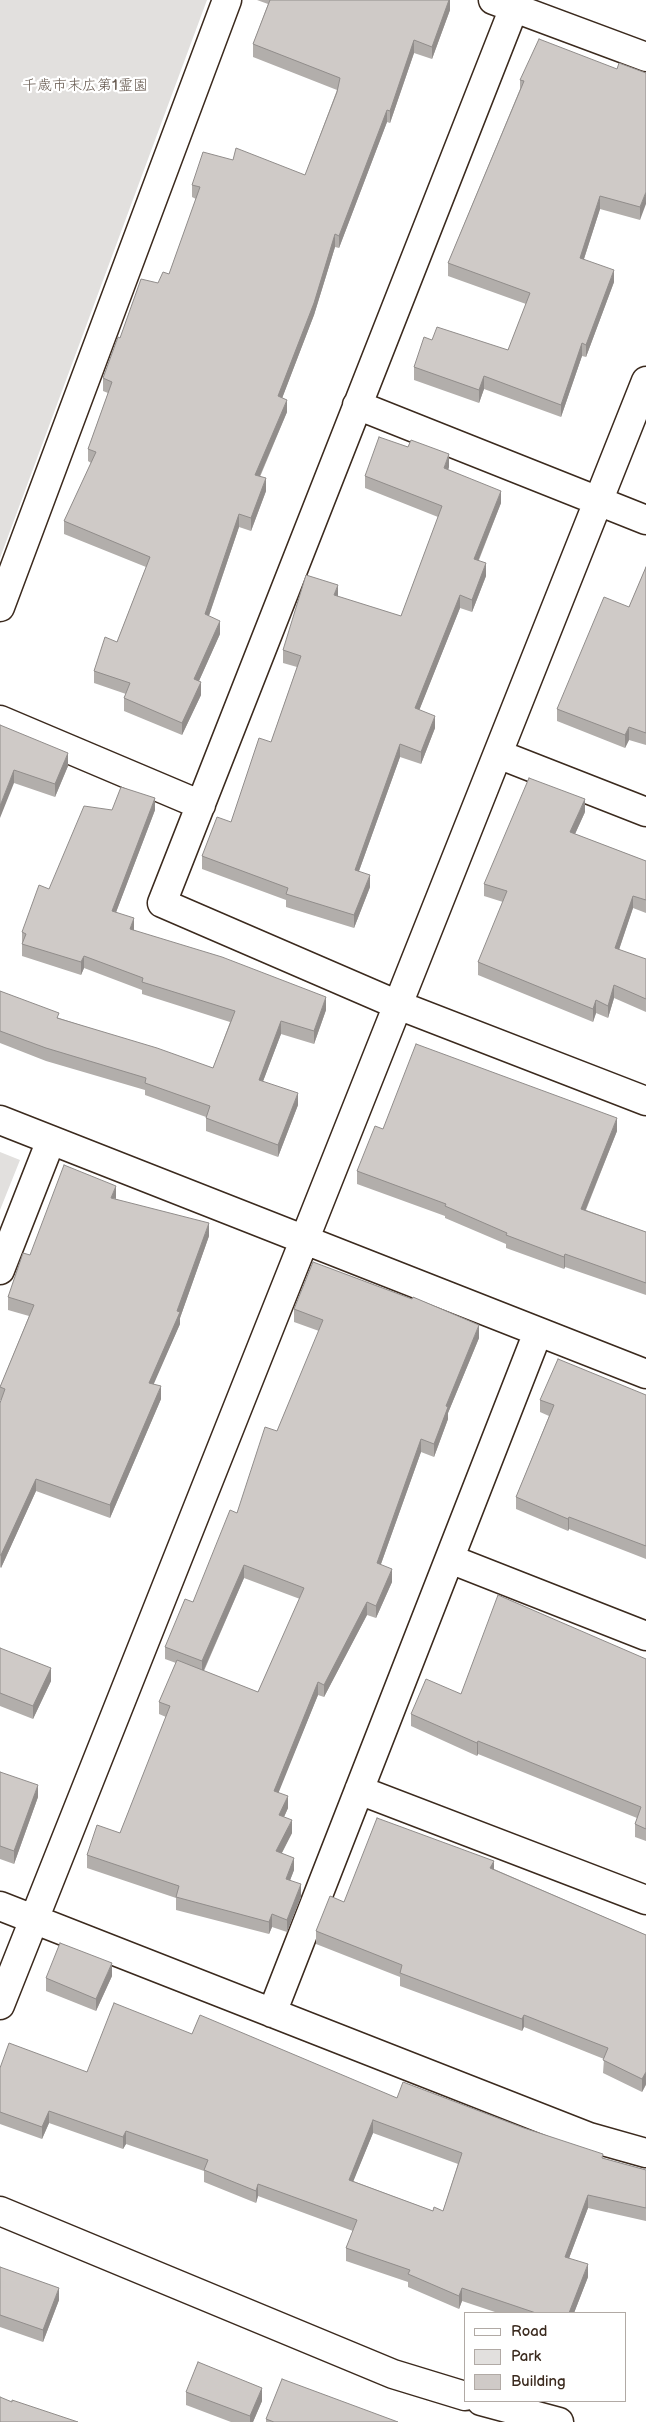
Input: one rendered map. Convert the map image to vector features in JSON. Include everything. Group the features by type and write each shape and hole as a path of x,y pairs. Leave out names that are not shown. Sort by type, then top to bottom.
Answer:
{"street":[{"path":"0,607 227,0"},
{"path":"646,56 508,3 357,405 162,904 398,1005 646,1101"},
{"path":"0,2005 646,381"},
{"path":"357,405 646,520"},
{"path":"0,720 200,805"},
{"path":"498,754 646,812"},
{"path":"0,1120 646,1374"},
{"path":"0,1270 51,1140"},
{"path":"272,2013 538,1332"},
{"path":"450,1559 646,1636"},
{"path":"359,1790 646,1900"},
{"path":"0,1906 589,2137 646,2152"},
{"path":"0,2211 393,2374 463,2395"},
{"path":"484,2402 525,2418 558,2422"}],"green space":[{"name":"千歳市末広第1霊園","path":"0,0 207,0 0,558"},
{"path":"0,1152 20,1160 0,1210"}],"building":[{"path":"270,0 449,0 432,47 414,40 390,111 387,110 339,236 335,234 314,303 278,396 287,400 255,475 266,478 251,518 239,514 205,614 220,621 194,679 201,682 182,723 124,698 130,683 94,671 105,637 117,642 150,557 64,521 96,452 88,449 112,382 103,378 118,337 120,338 141,279 158,283 163,272 169,274 200,187 192,185 203,152 233,160 236,148 305,175 337,92 340,78 253,44"},
{"path":"539,39 617,69 619,63 646,73 646,192 640,207 600,196 580,258 614,270 586,345 582,343 561,405 484,376 479,390 414,367 424,337 432,340 437,327 508,350 530,293 448,263 524,81 520,80"},
{"path":"379,437 408,447 411,440 449,454 444,468 501,491 474,559 486,563 472,600 460,595 415,708 435,716 421,752 400,744 355,870 370,875 354,915 286,894 288,888 202,856 217,817 231,822 259,738 271,742 301,656 283,650 306,575 338,585 334,595 401,616 442,506 365,476"},
{"path":"646,567 646,733 629,727 625,735 557,709 604,597 629,607"},
{"path":"0,725 68,753 55,784 14,770 0,806"},
{"path":"529,778 585,799 570,832 646,861 646,900 633,896 615,948 646,959 646,999 614,985 608,1006 596,1000 593,1009 478,962 507,891 484,884"},
{"path":"121,787 155,798 112,911 134,918 130,929 222,957 326,997 314,1031 281,1021 259,1080 298,1093 278,1145 206,1118 210,1106 145,1083 146,1078 46,1048 0,1031 0,991 59,1013 57,1018 157,1048 213,1068 235,1011 142,982 143,978 84,956 81,962 22,944 26,934 22,932 39,885 49,889 84,806 112,810"},
{"path":"416,1044 617,1118 581,1209 646,1232 646,1283 565,1254 564,1257 506,1235 507,1233 445,1206 446,1204 357,1171 375,1126 383,1129"},
{"path":"64,1165 116,1186 111,1198 209,1223 177,1311 180,1312 149,1383 161,1386 110,1505 36,1479 0,1555 0,1403 5,1389 0,1387 34,1305 8,1297 23,1253 30,1255"},
{"path":"313,1262 412,1299 413,1297 479,1325 446,1406 448,1407 434,1444 421,1439 377,1563 392,1569 376,1606 367,1602 324,1685 318,1682 274,1791 288,1796 279,1815 292,1820 276,1851 294,1858 286,1879 301,1884 287,1920 272,1914 269,1922 176,1897 179,1886 87,1855 97,1825 120,1833 170,1706 159,1702 177,1660 258,1692 304,1588 244,1565 202,1661 165,1647 185,1599 193,1602 230,1510 237,1513 265,1427 277,1431 323,1320 294,1309"},
{"path":"558,1359 646,1395 646,1546 569,1517 568,1519 516,1497 554,1405 540,1400"},
{"path":"498,1595 646,1659 646,1829 635,1824 641,1807 478,1741 477,1743 411,1714 426,1679 461,1694"},
{"path":"0,1648 51,1668 33,1706 0,1693"},
{"path":"0,1772 38,1785 14,1851 0,1846"},
{"path":"377,1818 494,1861 490,1868 646,1935 646,2072 642,2079 603,2060 608,2048 524,2015 522,2019 400,1973 402,1965 316,1931 330,1896 344,1902"},
{"path":"60,1943 112,1963 96,1999 46,1978"},
{"path":"114,2003 192,2034 200,2015 397,2098 403,2082 524,2128 603,2154 602,2158 646,2170 646,2208 588,2195 565,2257 588,2264 569,2312 533,2312 462,2288 459,2296 408,2274 410,2270 346,2248 357,2220 258,2184 256,2191 204,2170 208,2160 126,2131 123,2137 49,2111 42,2127 0,2112 0,2068 9,2043 87,2072","holes":["373,2120 462,2153 443,2211 434,2207 433,2211 349,2180"]},
{"path":"0,2267 59,2288 43,2330 0,2315"},
{"path":"198,2362 262,2388 250,2416 186,2392"},
{"path":"282,2379 398,2422 274,2422 266,2419"},
{"path":"0,2397 12,2402 12,2400 78,2422 0,2422"}]}
